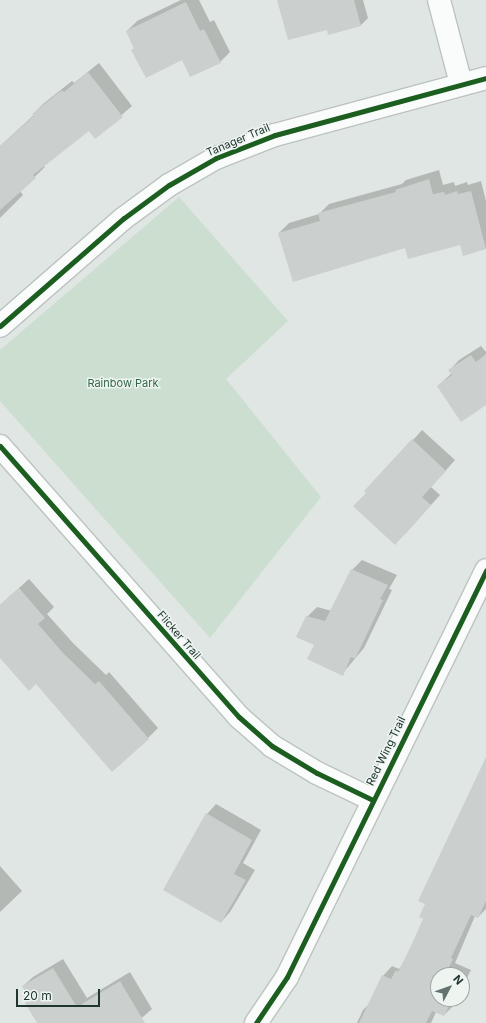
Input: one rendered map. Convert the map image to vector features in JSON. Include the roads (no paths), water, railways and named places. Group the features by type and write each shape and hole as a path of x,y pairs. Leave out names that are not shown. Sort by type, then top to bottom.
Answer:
{"street":[{"path":"439,0 461,84"},
{"name":"Tanager Trail","path":"0,326 124,218 169,185 216,158 275,135 486,78"},
{"name":"Flicker Trail","path":"0,446 239,717 279,750 317,773 374,800"},
{"name":"Red Wing Trail","path":"256,1023 287,977 486,570"}],"park label":[{"name":"Rainbow Park","path":"123,383"}]}
